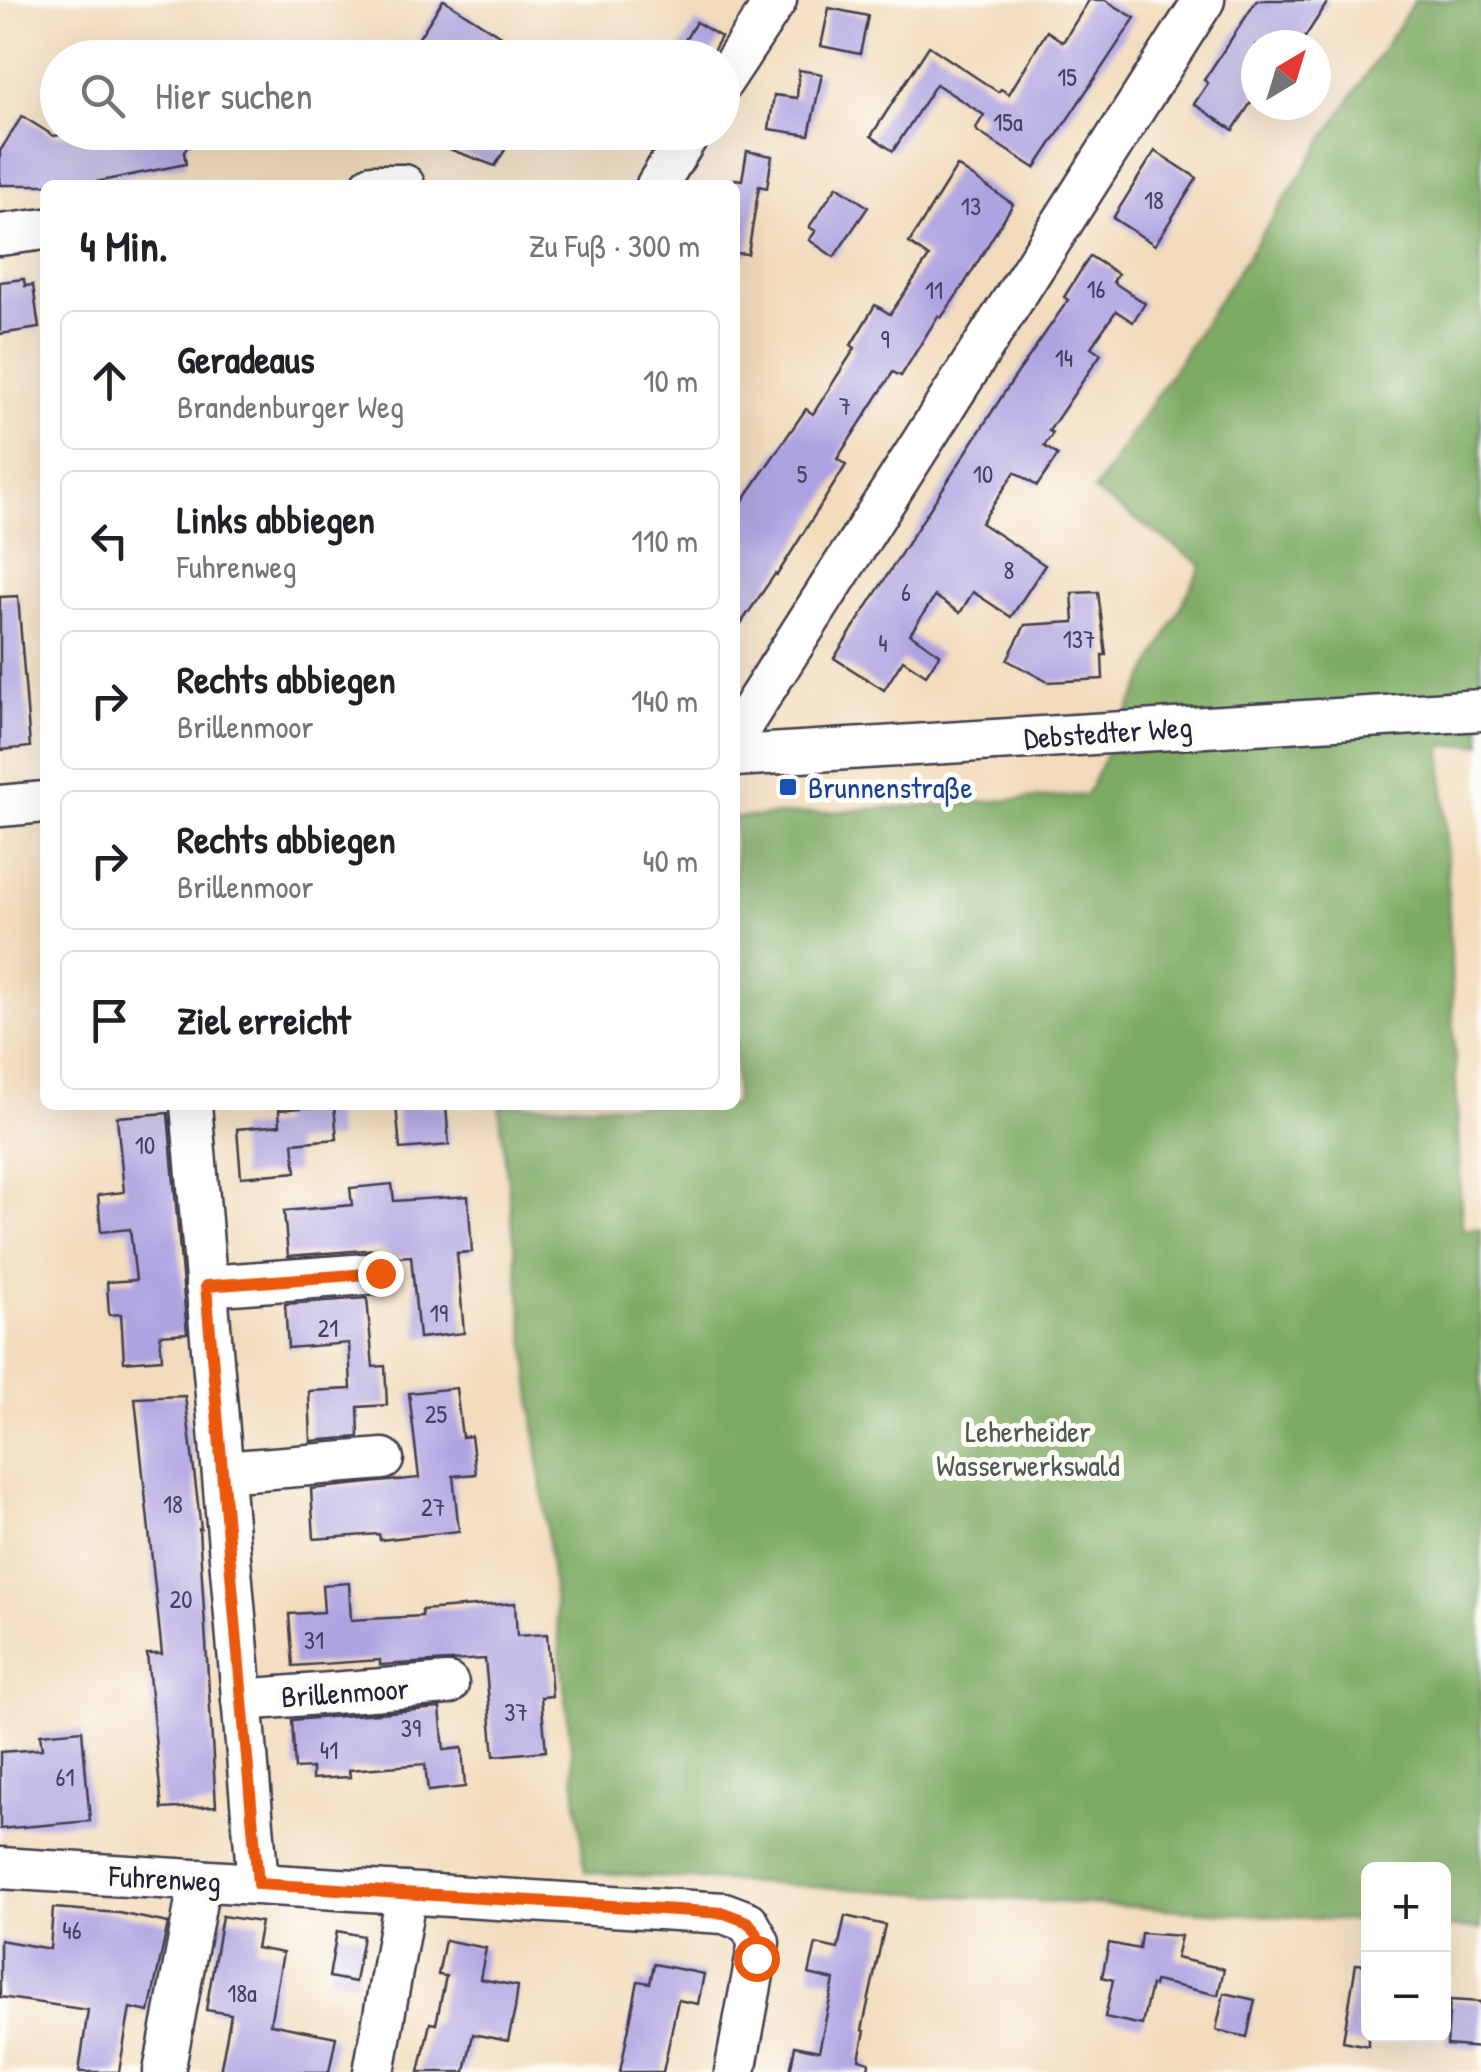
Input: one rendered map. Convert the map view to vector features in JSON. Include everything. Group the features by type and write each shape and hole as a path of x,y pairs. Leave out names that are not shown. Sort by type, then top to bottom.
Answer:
{"street":[{"path":"740,55 776,0"},
{"path":"740,728 1204,0"},
{"path":"660,180 679,150"},
{"path":"0,236 40,230"},
{"name":"Debstedter Weg","path":"740,756 1481,710"},
{"path":"0,806 40,802"},
{"name":"Brillenmoor","path":"191,1110 258,1884"},
{"path":"206,1286 380,1273"},
{"path":"222,1472 384,1459"},
{"name":"Brillenmoor","path":"242,1700 448,1684"},
{"name":"Fuhrenweg","path":"0,1868 724,1913 748,1922 759,1942 734,2072"},
{"path":"164,2072 200,1880"},
{"path":"374,2072 406,1893"}],"green space":[{"name":"Leherheider Wasserwerkswald","path":"1415,0 1481,0 1481,744 1442,746 1462,1229 1481,1229 1481,1929 1451,1927 1451,1862 1361,1862 1361,1922 585,1872 500,1110 740,1110 740,818 1086,795 1202,565 1094,491"}],"building":[{"path":"444,0 507,40 417,40"},
{"path":"1089,0 1105,0 1135,18 1035,168 978,132 976,128 984,115 936,84 893,151 871,136 929,46 998,92 1001,89 1009,94 1047,31 1063,42"},
{"path":"1257,0 1329,0 1310,30 1241,30 1241,118 1233,130 1194,104 1208,83 1204,80"},
{"path":"829,8 868,16 860,54 821,46"},
{"path":"696,22 721,37 719,40 685,40"},
{"path":"799,70 822,74 809,135 769,129 774,95 797,98"},
{"path":"22,116 40,127 40,150 185,150 186,164 106,180 40,180 40,185 0,185 0,151"},
{"path":"452,150 505,150 495,166"},
{"path":"747,151 772,156 767,188 759,186 748,254 740,253 740,180 735,179 742,180"},
{"path":"1155,151 1197,178 1155,245 1113,218"},
{"path":"957,166 1013,204 901,376 893,372 837,459 846,465 777,575 740,625 740,505 806,409 813,414 855,348 851,345 875,305 890,314 929,257 909,243"},
{"path":"837,186 868,207 834,257 809,240 816,231 809,227"},
{"path":"1090,256 1118,274 1113,282 1145,303 1133,322 1116,311 1091,347 1101,354 1049,431 1053,433 1044,446 1058,455 1037,486 1015,472 981,523 1045,565 1011,617 973,592 960,613 935,596 910,634 940,654 926,675 903,660 884,690 834,658 1068,300 1064,297"},
{"path":"24,279 25,286 33,285 39,328 0,334 0,282"},
{"path":"1098,592 1106,655 1102,655 1103,679 1048,682 1007,660 1025,625 1074,622 1072,593"},
{"path":"18,596 30,747 0,750 0,597"},
{"path":"279,1110 334,1110 337,1139 293,1143 296,1172 241,1177 237,1129 280,1125"},
{"path":"396,1110 446,1110 449,1145 400,1149"},
{"path":"168,1113 187,1333 160,1335 162,1359 124,1362 121,1314 109,1315 107,1282 136,1280 130,1229 101,1232 98,1195 124,1192 117,1117"},
{"path":"392,1184 394,1201 468,1196 472,1252 457,1253 464,1333 419,1338 411,1256 397,1257 378,1249 288,1256 284,1211 352,1205 350,1188"},
{"path":"367,1298 373,1367 385,1366 387,1405 358,1407 359,1437 311,1441 309,1391 351,1389 349,1343 288,1348 285,1304"},
{"path":"456,1388 462,1437 471,1436 476,1474 453,1476 459,1531 380,1540 379,1534 314,1539 311,1489 419,1478 409,1393"},
{"path":"185,1396 201,1529 216,1806 162,1809 147,1654 162,1654 135,1398"},
{"path":"349,1583 351,1620 422,1616 422,1610 515,1603 517,1636 547,1634 552,1696 541,1697 546,1751 494,1756 485,1659 293,1666 289,1614 324,1612 322,1585"},
{"path":"440,1708 444,1750 462,1748 465,1787 428,1791 425,1764 349,1770 350,1777 312,1779 312,1768 295,1769 292,1720"},
{"path":"82,1730 90,1821 0,1829 0,1752 42,1749 40,1734"},
{"path":"53,1908 119,1913 168,1923 149,2012 130,2008 119,2072 79,2072 88,2010 0,1997 0,1940 50,1949"},
{"path":"222,1916 261,1922 256,1948 283,1953 270,2024 336,2037 329,2072 220,2072 231,2014 206,2010"},
{"path":"845,1916 885,1925 862,2030 865,2031 859,2059 869,2062 868,2072 790,2072 795,2046 819,2051 834,1980 809,1974 816,1944 838,1949"},
{"path":"337,1931 363,1936 355,1982 329,1977"},
{"path":"1141,1933 1181,1936 1176,1958 1224,1969 1218,1995 1155,1981 1142,2025 1105,2017 1113,1980 1102,1977 1109,1943 1139,1949"},
{"path":"445,1940 486,1948 480,1979 518,1986 515,2009 508,2041 473,2034 465,2072 419,2072 430,2023 436,2024 446,1976 438,1975"},
{"path":"654,1964 704,1974 698,2004 678,2000 663,2072 620,2072 638,1981 650,1983"},
{"path":"1356,1964 1361,1964 1361,2042 1368,2042 1368,2046 1343,2041"},
{"path":"1224,1993 1255,2000 1247,2037 1216,2030"},
{"path":"1451,2000 1481,2002 1481,2048 1447,2045 1451,2042"}],"place":[{"name":"Brunnenstraße","path":"788,787"}],"route":[{"path":"380,1273 206,1286 258,1884 724,1913 748,1922 757,1934 756,1958"}]}
